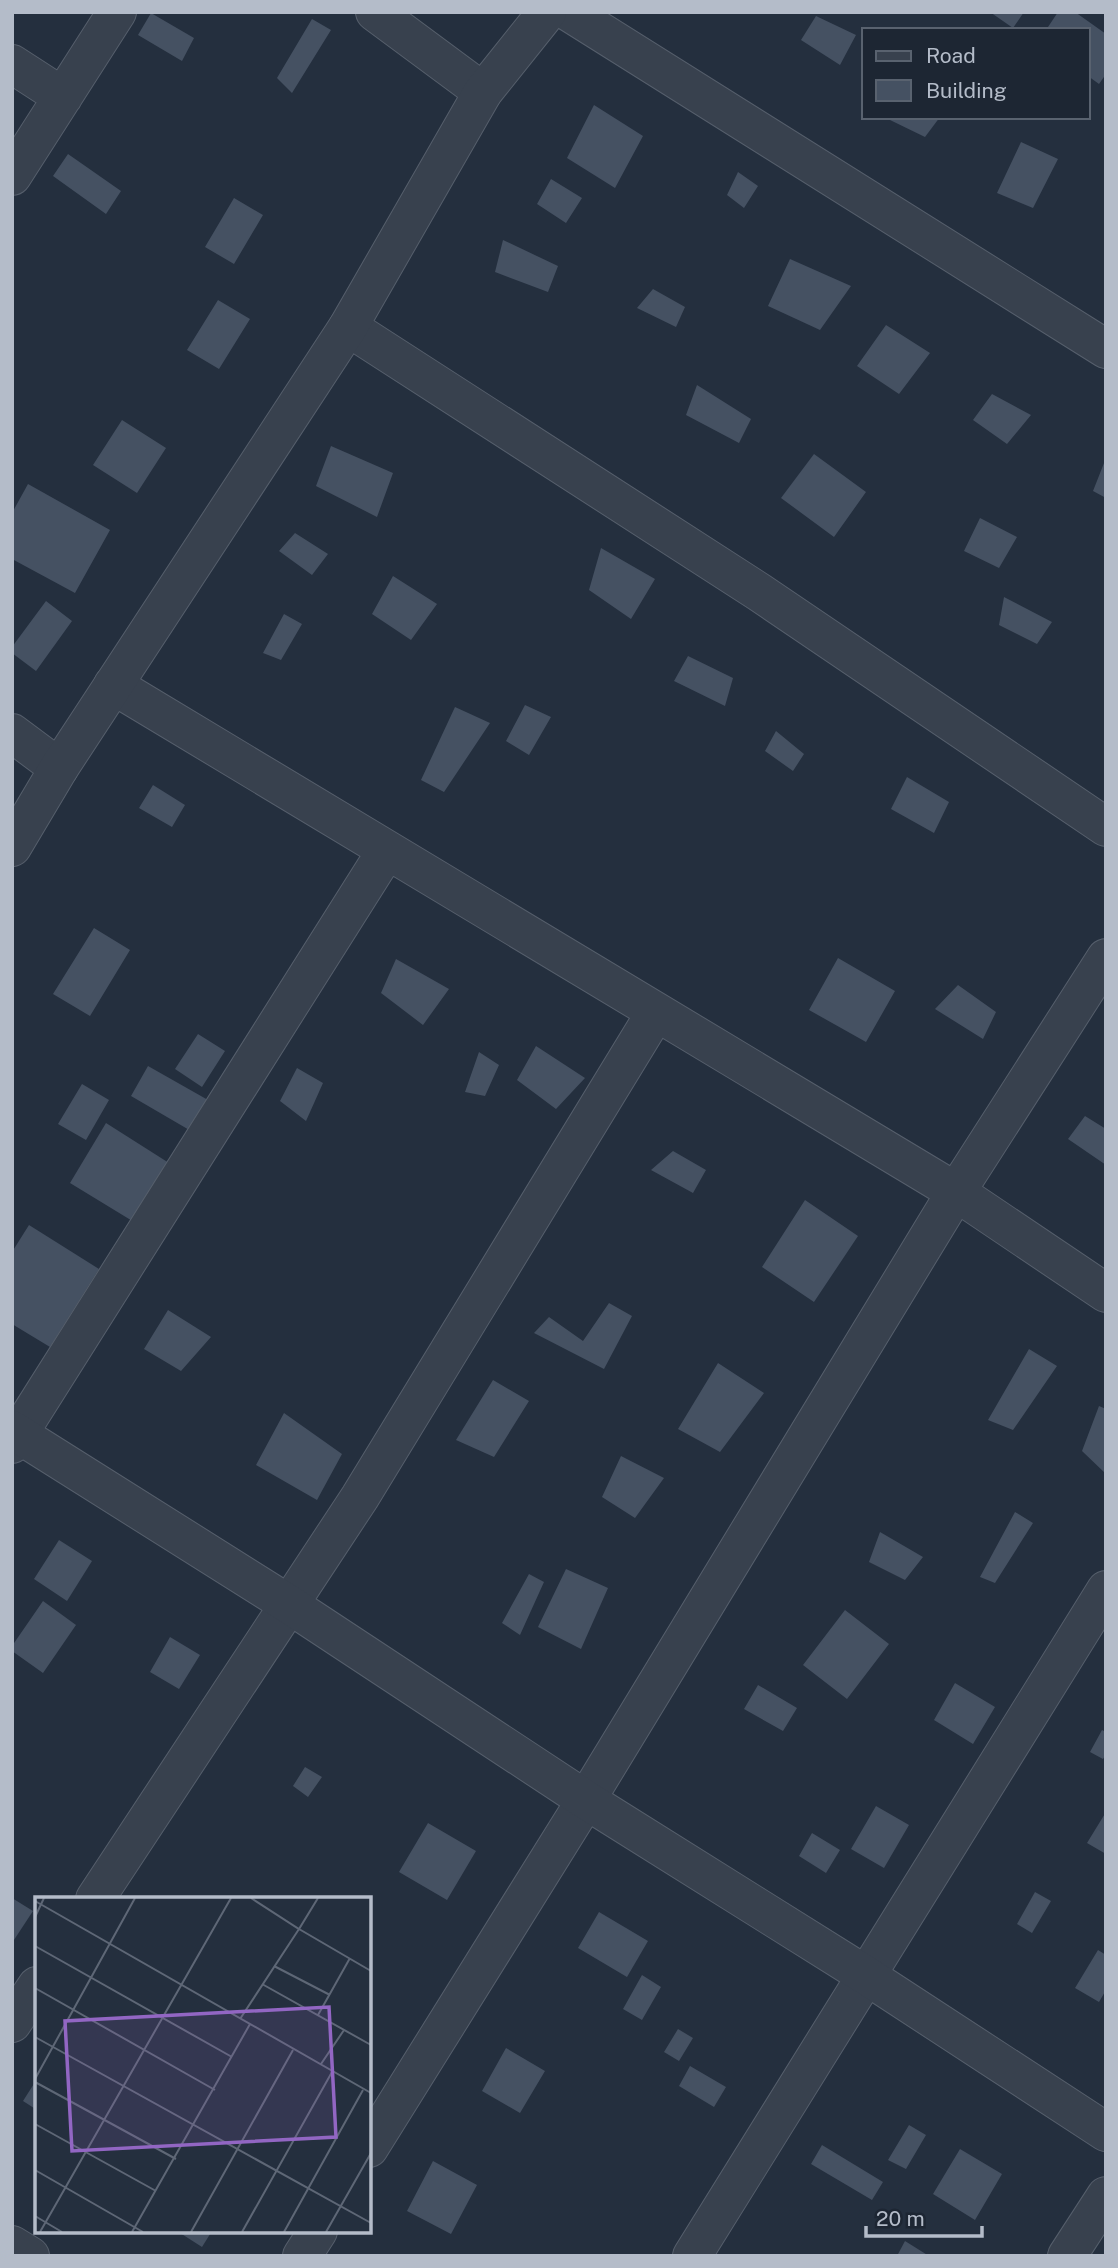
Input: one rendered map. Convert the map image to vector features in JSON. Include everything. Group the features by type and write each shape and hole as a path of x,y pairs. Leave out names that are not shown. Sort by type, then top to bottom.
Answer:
{"street":[{"path":"12,176 117,12"},
{"path":"375,12 483,92"},
{"path":"12,847 59,768 348,327 483,92 547,12"},
{"path":"569,12 1106,349"},
{"path":"12,64 62,97"},
{"path":"348,327 759,592 1106,827"},
{"path":"113,685 956,1192 1106,1293"},
{"path":"12,733 59,768"},
{"path":"387,850 14,1436 290,1605 586,1800 867,1976 1106,2132"},
{"path":"371,2145 586,1800 956,1192 1106,958"},
{"path":"95,1897 360,1497 656,1012"},
{"path":"692,2256 1106,1590"},
{"path":"12,2022 35,1989"},
{"path":"1067,2256 1106,2196"},
{"path":"302,2256 317,2233"},
{"path":"12,2245 30,2256"}],"building":[{"path":"990,12 1024,12 1013,28"},
{"path":"1058,12 1075,12 1106,34 1106,74 1099,84 1090,77 1090,28 1047,28"},
{"path":"151,13 194,38 182,61 138,35"},
{"path":"816,16 856,35 840,65 801,40"},
{"path":"312,19 331,30 292,93 277,78"},
{"path":"594,105 643,136 615,188 567,158"},
{"path":"891,119 938,119 925,137"},
{"path":"1021,142 1058,159 1033,208 997,193"},
{"path":"68,154 121,191 106,214 53,176"},
{"path":"738,172 758,186 744,208 727,195"},
{"path":"551,179 582,198 566,223 537,204"},
{"path":"234,198 263,215 234,264 205,247"},
{"path":"503,240 558,266 548,292 495,272"},
{"path":"790,259 851,286 820,330 768,306"},
{"path":"653,289 685,307 676,327 637,308"},
{"path":"218,300 250,319 219,369 187,350"},
{"path":"886,325 930,353 899,394 857,366"},
{"path":"697,385 751,419 739,443 686,415"},
{"path":"992,394 1031,415 1007,444 973,420"},
{"path":"122,420 166,448 137,493 93,465"},
{"path":"331,446 393,473 377,517 316,486"},
{"path":"814,454 866,492 834,537 781,498"},
{"path":"1106,458 1106,498 1093,491"},
{"path":"28,484 110,530 75,593 12,559 12,513"},
{"path":"980,518 1017,537 999,568 964,551"},
{"path":"295,533 328,554 312,575 279,551"},
{"path":"601,548 655,579 631,619 589,590"},
{"path":"393,576 437,604 411,640 372,614"},
{"path":"1004,597 1052,622 1037,644 999,625"},
{"path":"46,601 72,621 36,671 12,653 12,647"},
{"path":"284,614 302,624 281,660 263,653"},
{"path":"688,656 733,678 725,706 674,681"},
{"path":"525,705 551,717 529,755 506,741"},
{"path":"455,707 490,723 444,792 421,780"},
{"path":"776,731 804,754 793,771 765,751"},
{"path":"907,777 949,802 934,833 891,809"},
{"path":"153,785 185,805 172,827 139,808"},
{"path":"94,928 130,950 90,1016 53,994"},
{"path":"838,958 895,991 866,1042 809,1010"},
{"path":"396,959 449,989 423,1025 381,993"},
{"path":"958,985 996,1012 983,1039 935,1009"},
{"path":"198,1034 225,1051 202,1087 175,1069"},
{"path":"536,1046 585,1078 556,1109 517,1080"},
{"path":"479,1052 499,1065 485,1096 465,1092"},
{"path":"148,1066 208,1100 191,1131 131,1096"},
{"path":"297,1068 323,1083 306,1121 280,1101"},
{"path":"82,1084 109,1100 86,1140 58,1124"},
{"path":"1085,1116 1106,1129 1106,1165 1068,1139"},
{"path":"106,1123 169,1163 134,1222 70,1183"},
{"path":"673,1151 706,1170 693,1193 651,1170"},
{"path":"805,1200 858,1236 814,1302 762,1267"},
{"path":"29,1225 99,1269 50,1347 12,1324 12,1252"},
{"path":"609,1303 632,1316 604,1369 534,1333 549,1317 583,1341"},
{"path":"168,1310 211,1337 181,1371 144,1349"},
{"path":"1029,1349 1057,1366 1013,1430 988,1420"},
{"path":"718,1363 764,1393 720,1452 678,1429"},
{"path":"493,1380 529,1401 494,1457 456,1440"},
{"path":"1099,1406 1106,1409 1106,1474 1082,1451"},
{"path":"284,1413 342,1454 317,1500 256,1465"},
{"path":"621,1456 664,1478 635,1518 602,1497"},
{"path":"1015,1512 1033,1523 995,1583 980,1577"},
{"path":"880,1532 923,1557 905,1580 869,1562"},
{"path":"59,1540 92,1561 67,1601 34,1579"},
{"path":"566,1569 608,1588 581,1649 538,1627"},
{"path":"529,1574 544,1582 520,1635 502,1623"},
{"path":"43,1601 76,1625 43,1673 12,1651 12,1646"},
{"path":"845,1610 889,1644 847,1699 803,1665"},
{"path":"170,1637 200,1655 179,1689 150,1672"},
{"path":"955,1683 995,1707 973,1744 934,1720"},
{"path":"758,1685 797,1708 783,1731 744,1709"},
{"path":"1102,1730 1106,1732 1106,1754 1103,1759 1090,1752"},
{"path":"305,1767 322,1777 308,1797 293,1786"},
{"path":"876,1806 909,1825 884,1868 851,1849"},
{"path":"1106,1812 1106,1854 1087,1843"},
{"path":"428,1823 476,1851 447,1900 399,1872"},
{"path":"812,1833 840,1850 826,1873 799,1856"},
{"path":"1035,1892 1051,1901 1032,1933 1017,1924"},
{"path":"12,1898 33,1911 12,1943"},
{"path":"599,1912 648,1941 627,1977 578,1948"},
{"path":"1098,1950 1106,1955 1106,1990 1099,2002 1075,1988"},
{"path":"642,1975 661,1987 642,2020 623,2009"},
{"path":"678,2029 693,2038 679,2061 664,2052"},
{"path":"506,2048 545,2071 520,2113 482,2091"},
{"path":"690,2066 726,2087 714,2107 679,2086"},
{"path":"35,2082 35,2109 23,2101"},
{"path":"909,2125 926,2135 906,2169 888,2160"},
{"path":"822,2145 883,2182 872,2200 811,2164"},
{"path":"960,2149 1002,2174 975,2220 933,2194"},
{"path":"433,2161 477,2185 451,2234 407,2211"},
{"path":"180,2233 211,2233 202,2247"},
{"path":"905,2241 929,2256 897,2256"}]}
